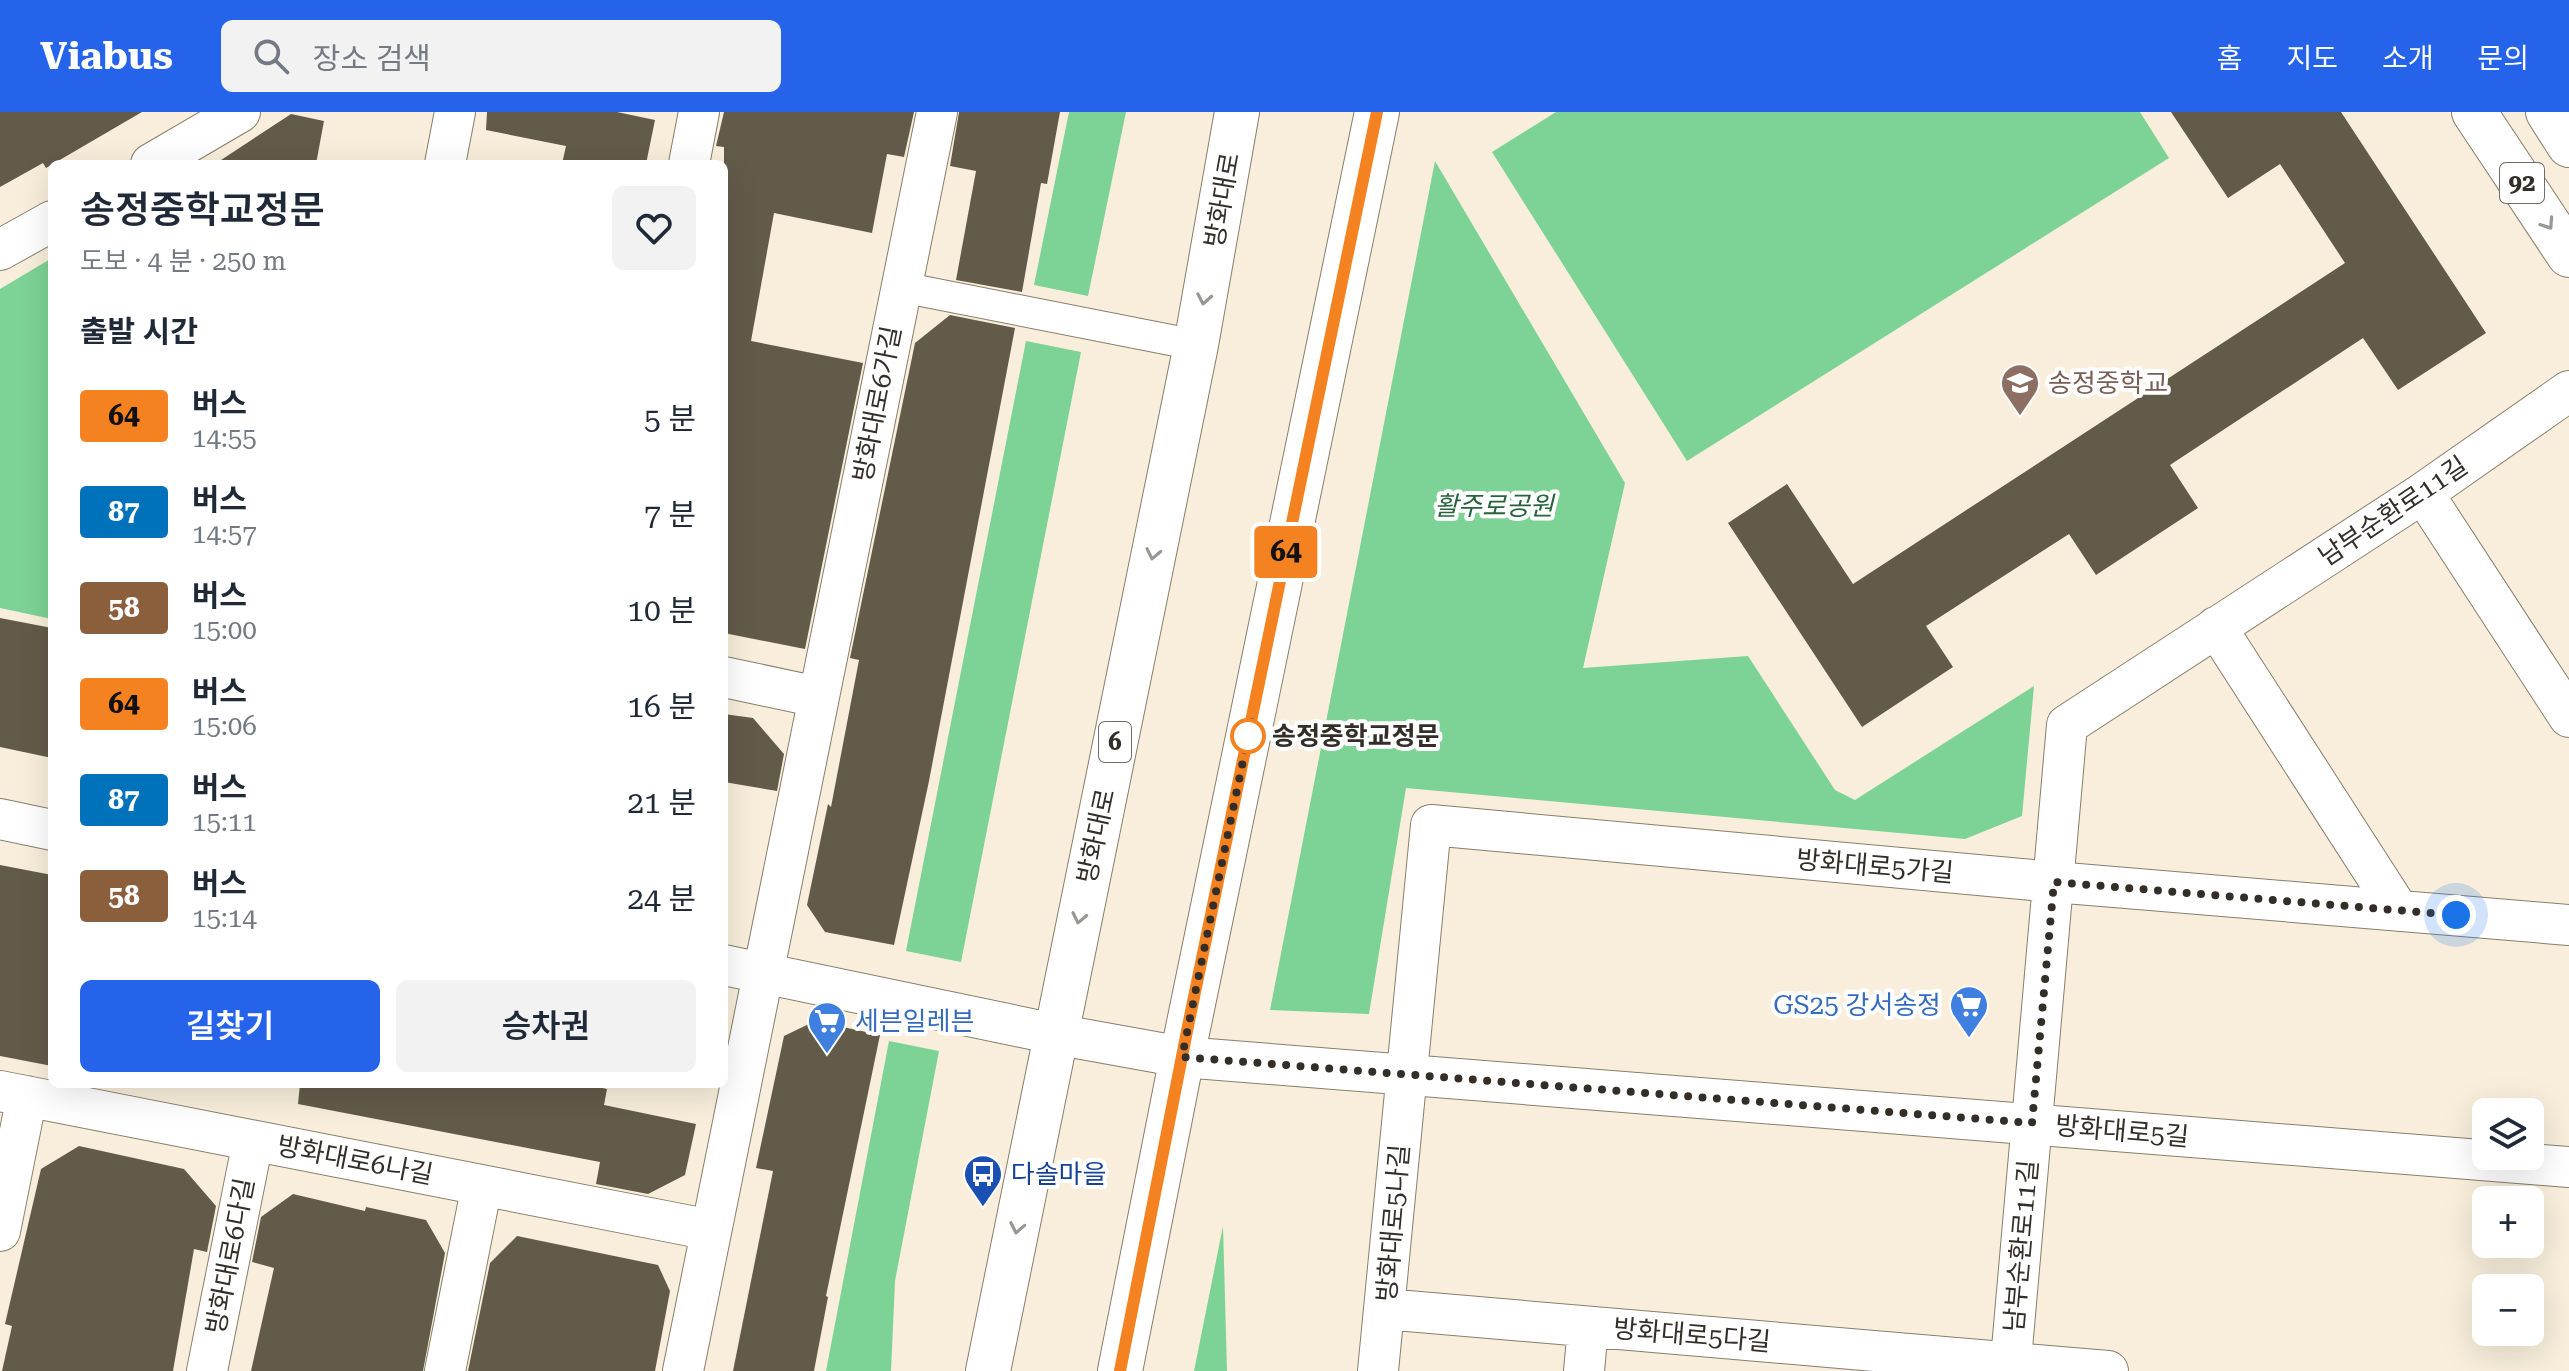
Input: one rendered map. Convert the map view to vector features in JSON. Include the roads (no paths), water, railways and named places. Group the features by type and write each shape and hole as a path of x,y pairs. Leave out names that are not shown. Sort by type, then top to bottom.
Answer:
{"main road":[{"name":"방화대로","path":"988,1371 1196,345 1237,112"},
{"path":"1120,1371 1377,112"},
{"name":"92","path":"2474,112 2569,255"},
{"name":"92","path":"2548,112 2569,145"}],"street":[{"path":"446,160 455,112"},
{"path":"690,160 699,112"},
{"name":"방화대로6가길","path":"743,969 818,697 937,112"},
{"path":"158,160 231,118"},
{"path":"216,160 231,118"},
{"path":"0,250 48,223"},
{"path":"901,287 1196,345"},
{"name":"남부순환로11길","path":"2011,1367 2067,725 2423,493 2569,391"},
{"path":"2423,493 2569,717"},
{"path":"2216,627 2399,911"},
{"path":"728,678 818,697"},
{"path":"0,819 48,829"},
{"name":"방화대로5가길","path":"1407,1075 1431,825 2569,925"},
{"path":"683,1371 711,1230 743,969"},
{"name":"방화대로5길","path":"743,969 1055,1034 1182,1057 2569,1167"},
{"name":"방화대로5나길","path":"1378,1371 1407,1075"},
{"path":"0,1231 13,1093"},
{"name":"방화대로6나길","path":"13,1093 711,1230"},
{"name":"방화대로6다길","path":"207,1371 253,1141"},
{"path":"445,1371 482,1185"},
{"name":"방화대로5다길","path":"1384,1309 1588,1327 1795,1358 2108,1371"},
{"name":"방화대로5다길","path":"1584,1371 1588,1327"}],"place":[{"name":"송정중학교","path":"2020,417"},
{"name":"송정중학교정문","path":"1248,736"},
{"name":"GS25 강서송정","path":"1969,1039"},
{"name":"세븐일레븐","path":"827,1055"},
{"name":"다솔마을","path":"983,1208"}],"park label":[{"name":"활주로공원","path":"1494,506"}]}
